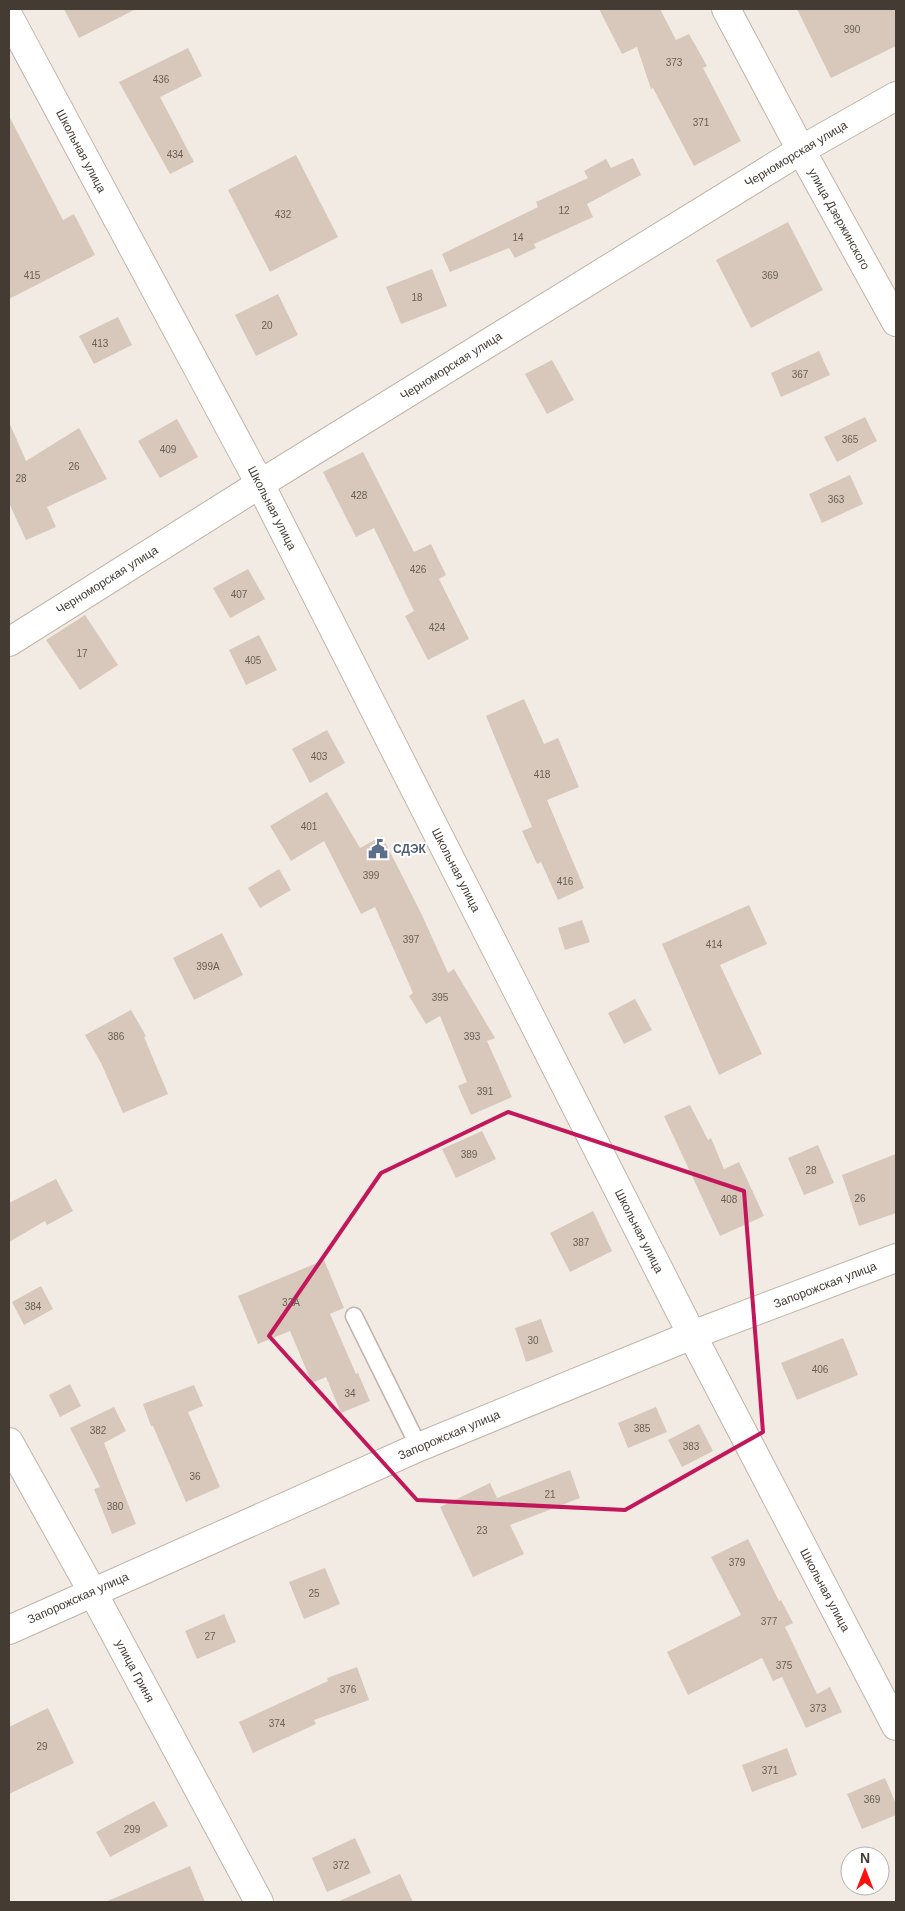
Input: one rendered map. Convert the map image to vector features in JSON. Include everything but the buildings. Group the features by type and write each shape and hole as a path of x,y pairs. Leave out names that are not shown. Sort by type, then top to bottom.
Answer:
{"street":[{"name":"улица Дзержинского","path":"726,9 896,322"},
{"name":"Школьная улица","path":"9,17 260,484 692,1335 896,1726"},
{"name":"Черноморская улица","path":"9,642 260,484 801,150 896,96"},
{"name":"Запорожская улица","path":"9,1630 418,1447 692,1335 896,1258"},
{"name":"улица Гриня","path":"9,1442 259,1902"}],"lane":[{"path":"354,1316 418,1447"}],"highlighted area":[{"path":"508,1112 744,1191 763,1432 625,1510 417,1500 269,1336 381,1173"}],"place":[{"name":"СДЭК","path":"378,849"}]}
